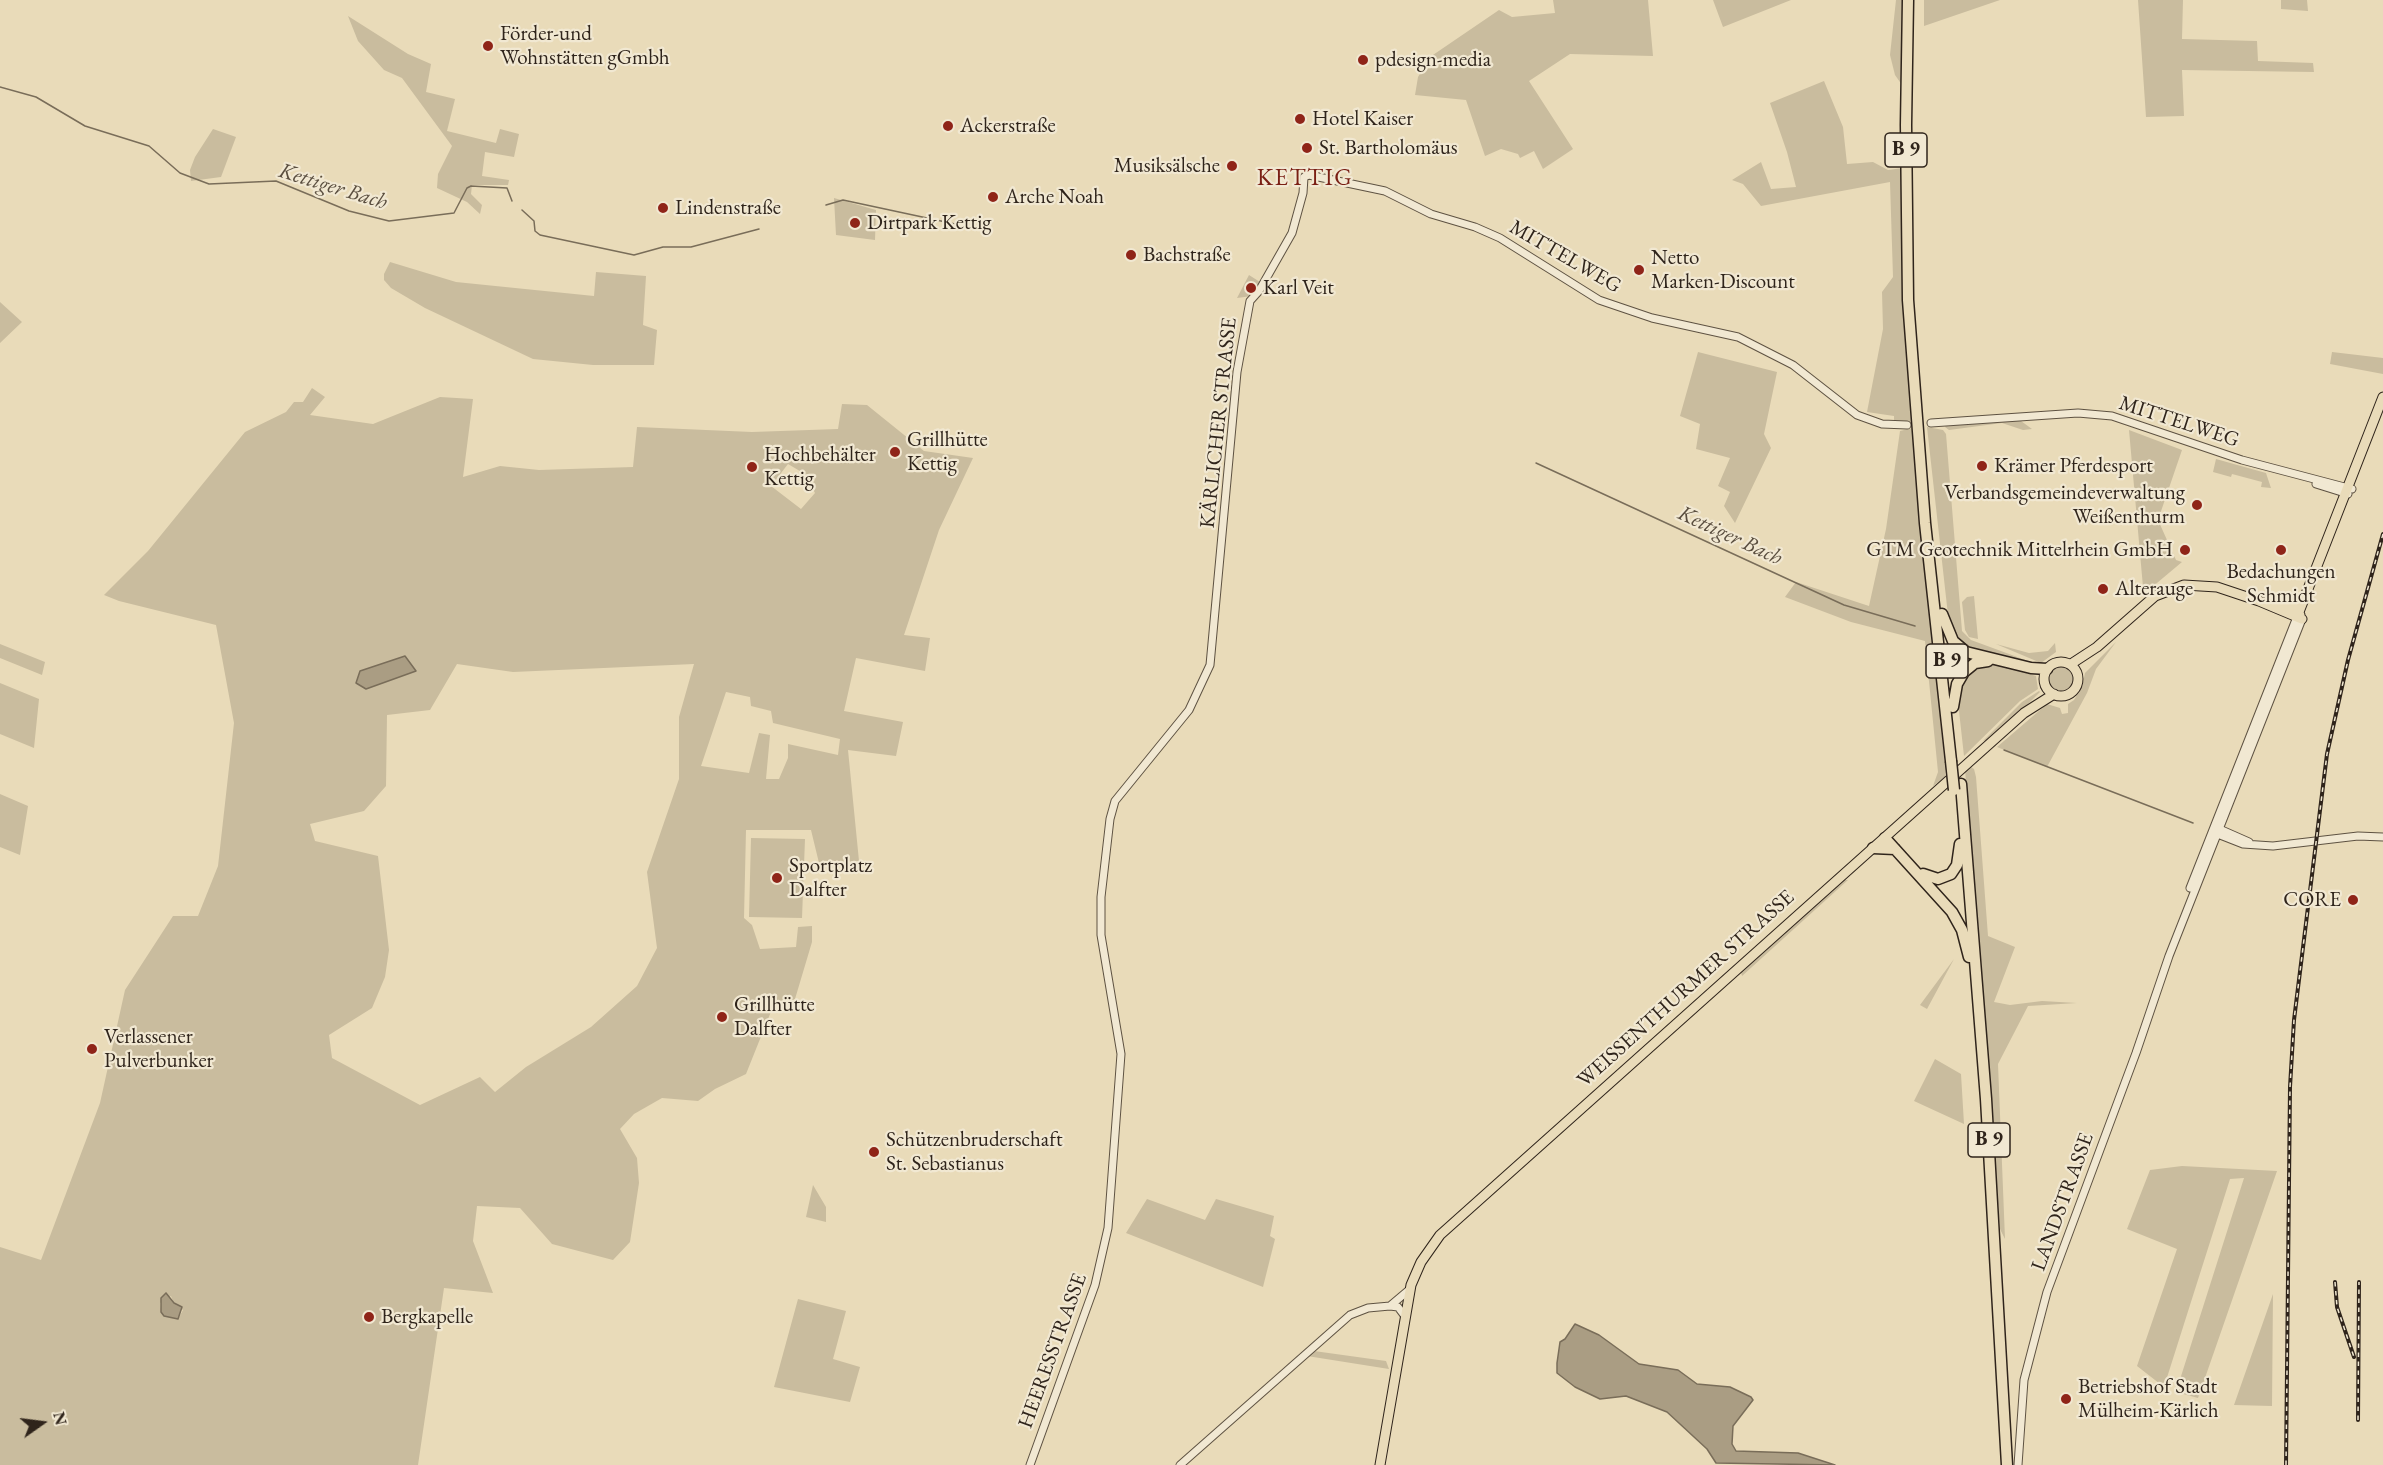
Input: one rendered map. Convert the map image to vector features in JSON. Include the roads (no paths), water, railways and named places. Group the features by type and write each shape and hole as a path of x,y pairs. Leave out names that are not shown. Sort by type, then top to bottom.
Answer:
{"highway":[{"name":"B 9","path":"1908,0 1906,125 1911,300 1923,502 1958,787 1986,1098 2007,1465"},
{"name":"B 9","path":"1914,0 1911,300 1953,707 1955,759"},
{"path":"1942,614 1953,641 1966,652 2031,668 2046,678"},
{"path":"1953,707 1959,679 1967,668 1979,662 1998,663 2046,678"},
{"name":"B 9","path":"1958,787 2000,1465"},
{"name":"B 9","path":"1888,836 1921,872 1933,879 1945,878 1955,869 1960,844"},
{"name":"B 9","path":"1888,836 1895,849 1952,912 1962,930 1969,957"},
{"path":"1873,848 1895,849"}],"main road":[{"path":"2299,616 2383,397"},
{"path":"2299,616 2308,588 2383,406"},
{"path":"2074,669 2148,602 2172,588 2190,584 2210,585 2259,600 2299,616"},
{"path":"2286,605 2297,600 2308,588"},
{"path":"2259,600 2286,605 2299,616"},
{"path":"2058,662 2074,669 2078,683 2073,692 2064,696 2054,694 2046,678 2058,662"},
{"name":"WEISSENTHURMER STRASSE","path":"2024,713 2046,678"},
{"name":"WEISSENTHURMER STRASSE","path":"1380,1465 1409,1290 1428,1250 1462,1213 2024,713 2054,694"}],"street":[{"name":"MITTELWEG","path":"1304,177 1309,175 1385,191 1431,214 1466,224 1500,238 1599,300 1652,318 1738,337 1793,365 1857,415 1882,424 1908,425"},
{"name":"KÄRLICHER STRASSE","path":"1105,1246 1121,1083 1120,1035 1101,935 1110,819 1115,801 1178,726 1201,690 1210,665 1214,643 1237,372 1250,300 1292,233 1303,193 1304,177"},
{"name":"MITTELWEG","path":"1931,423 2068,414 2112,416 2348,491"},
{"path":"2334,483 2352,474"},
{"name":"MITTELWEG","path":"2306,478 2334,483 2348,491"},
{"path":"2169,956 2215,829 2299,616"},
{"path":"2215,829 2228,840 2281,846 2358,836 2383,837"},
{"path":"2215,829 2254,844"},
{"path":"2169,956 2215,829"},
{"path":"2207,856 2228,840"},
{"name":"LANDSTRASSE","path":"2018,1465 2022,1389 2037,1323 2169,956"},
{"name":"HEERESSTRASSE","path":"1030,1465 1095,1285 1105,1246"},
{"path":"1390,1306 1409,1290"},
{"path":"1378,1307 1404,1315"},
{"path":"1180,1465 1342,1321 1359,1310 1378,1307 1398,1307 1404,1315"}],"waterway":[{"name":"Kettiger Bach","path":"0,87 36,97 85,126 149,146 180,173 209,184 276,181 349,211 389,221 454,213 467,188 471,186 507,188 512,201"},
{"name":"Kettiger Bach","path":"826,205 843,200 955,224"},
{"name":"Kettiger Bach","path":"522,210 534,221 535,231 540,235 634,255 663,247 691,247 759,229"},
{"name":"Kettiger Bach","path":"1536,463 1844,605 1915,626"},
{"name":"Kettiger Bach","path":"2004,750 2193,823"}],"railway":[{"path":"2286,1465 2290,1087 2294,1020 2327,754 2348,660 2383,534"},
{"path":"2335,1282 2337,1307 2354,1357"},
{"path":"2358,1420 2359,1282"}],"place":[{"name":"Förder-und Wohnstätten gGmbh","path":"488,46"},
{"name":"pdesign-media","path":"1363,60"},
{"name":"Hotel Kaiser","path":"1300,119"},
{"name":"Ackerstraße","path":"948,126"},
{"name":"St. Bartholomäus","path":"1307,148"},
{"name":"Musiksälsche","path":"1232,166"},
{"name":"Arche Noah","path":"993,197"},
{"name":"Lindenstraße","path":"663,208"},
{"name":"Dirtpark Kettig","path":"855,223"},
{"name":"Bachstraße","path":"1131,255"},
{"name":"Netto Marken-Discount","path":"1639,270"},
{"name":"Karl Veit","path":"1251,288"},
{"name":"Grillhütte Kettig","path":"895,452"},
{"name":"Krämer Pferdesport","path":"1982,466"},
{"name":"Hochbehälter Kettig","path":"752,467"},
{"name":"Verbandsgemeindeverwaltung Weißenthurm","path":"2197,505"},
{"name":"GTM Geotechnik Mittelrhein GmbH","path":"2185,550"},
{"name":"Bedachungen Schmidt","path":"2281,550"},
{"name":"Alterauge","path":"2103,589"},
{"name":"Sportplatz Dalfter","path":"777,878"},
{"name":"CORE","path":"2353,900"},
{"name":"Grillhütte Dalfter","path":"722,1017"},
{"name":"Verlassener Pulverbunker","path":"92,1049"},
{"name":"Schützenbruderschaft St. Sebastianus","path":"874,1152"},
{"name":"Bergkapelle","path":"369,1317"},
{"name":"Betriebshof Stadt Mülheim-Kärlich","path":"2066,1399"}],"district":[{"name":"KETTIG","path":"1305,178"}]}
